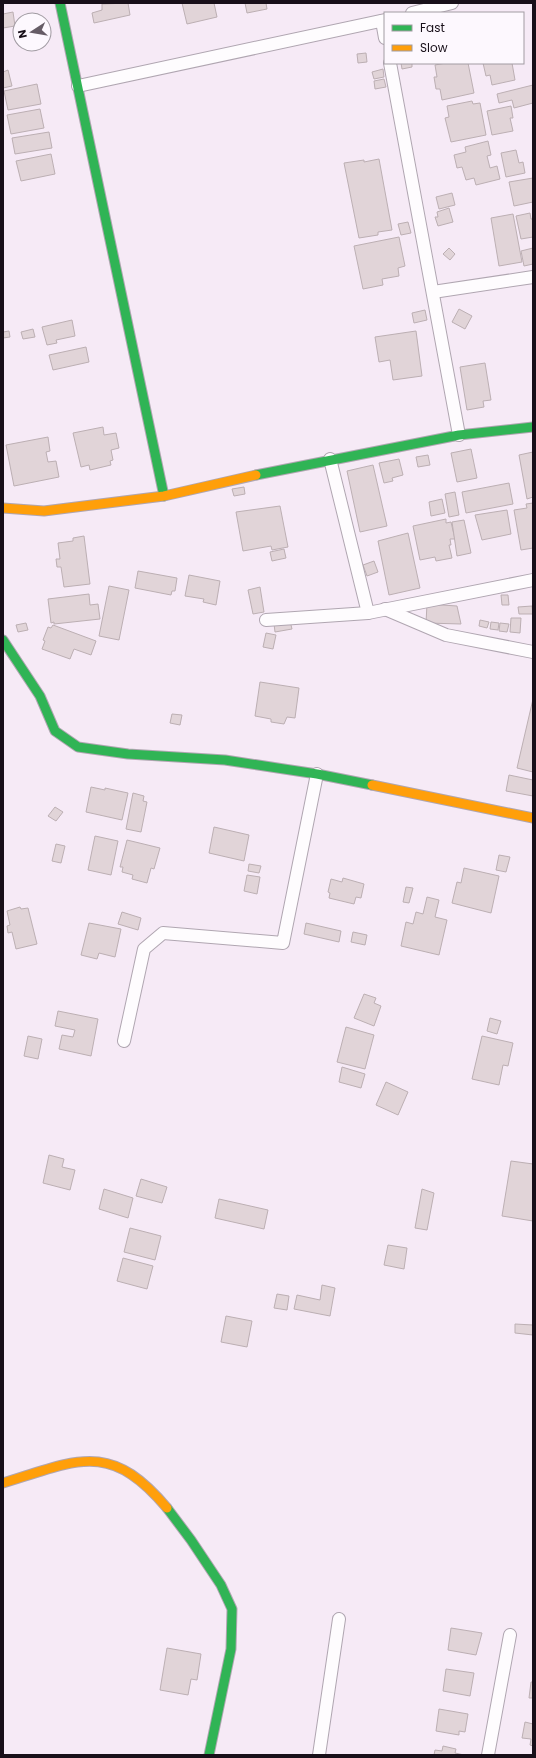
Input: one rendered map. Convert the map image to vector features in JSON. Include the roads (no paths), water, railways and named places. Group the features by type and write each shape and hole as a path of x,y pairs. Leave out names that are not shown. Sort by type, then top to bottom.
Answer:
{"street":[{"path":"60,3 164,496"},
{"path":"416,12 452,3"},
{"path":"78,86 383,20"},
{"path":"390,64 459,435"},
{"path":"433,292 533,277"},
{"path":"3,508 44,511 164,496 330,460 459,435 533,427"},
{"path":"330,460 368,613"},
{"path":"266,620 368,613 533,580"},
{"path":"385,610 446,636 533,652"},
{"path":"3,640 10,653 40,696 56,731 78,747 128,754 225,760 317,774 533,818"},
{"path":"124,1041 144,949 163,933 283,943 317,774"},
{"path":"3,1483 83,1460 107,1462 129,1472 154,1494 182,1526 224,1592 232,1613 233,1642 209,1755"},
{"path":"320,1755 339,1619"},
{"path":"488,1755 510,1635"}]}
